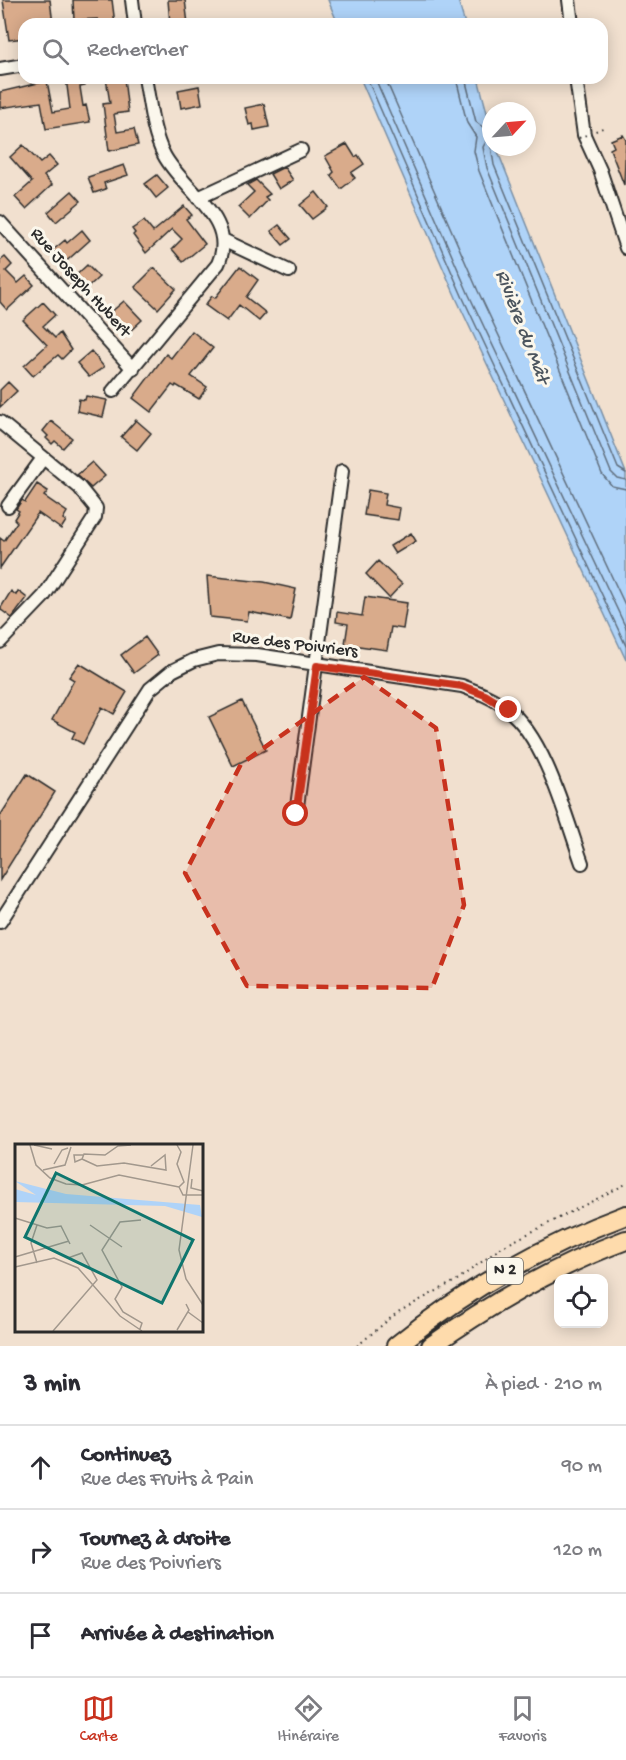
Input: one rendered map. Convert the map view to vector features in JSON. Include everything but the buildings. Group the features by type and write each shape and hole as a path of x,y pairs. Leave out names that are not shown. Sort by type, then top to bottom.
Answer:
{"highway":[{"name":"N 2","path":"396,1346 449,1305 490,1279 553,1246 626,1215"},
{"name":"N 2","path":"431,1346 509,1294 574,1260 626,1240"}],"street":[{"path":"132,0 134,18"},
{"path":"569,0 571,18"},
{"path":"0,69 18,66"},
{"path":"113,391 219,264 225,242 216,219 164,154 146,84"},
{"path":"577,84 584,135 600,170 626,248"},
{"path":"198,198 301,150"},
{"name":"Rue Joseph Hubert","path":"0,222 133,369"},
{"path":"225,242 289,271"},
{"path":"0,422 79,487 96,508 95,517 44,596 0,642"},
{"path":"8,506 43,458"},
{"path":"296,814 342,471"},
{"name":"Rue des Poivriers","path":"0,922 150,689 172,671 194,660 218,654 257,655 317,666 462,686 485,695 509,710 526,728 539,749 582,862"}],"path":[{"path":"579,138 605,128"},
{"path":"357,1346 398,1312 457,1280 502,1247 626,1184"}],"highlighted area":[{"path":"364,677 436,728 464,905 432,988 247,986 185,873 241,764"}],"water":[{"path":"328,0 458,0 463,18 336,18"},
{"name":"Rivière du Mât","path":"363,84 480,84 484,102 482,102 482,156 500,156 626,473 626,660 457,300"}],"route":[{"path":"296,814 317,666 462,686 485,695 509,710"}]}
